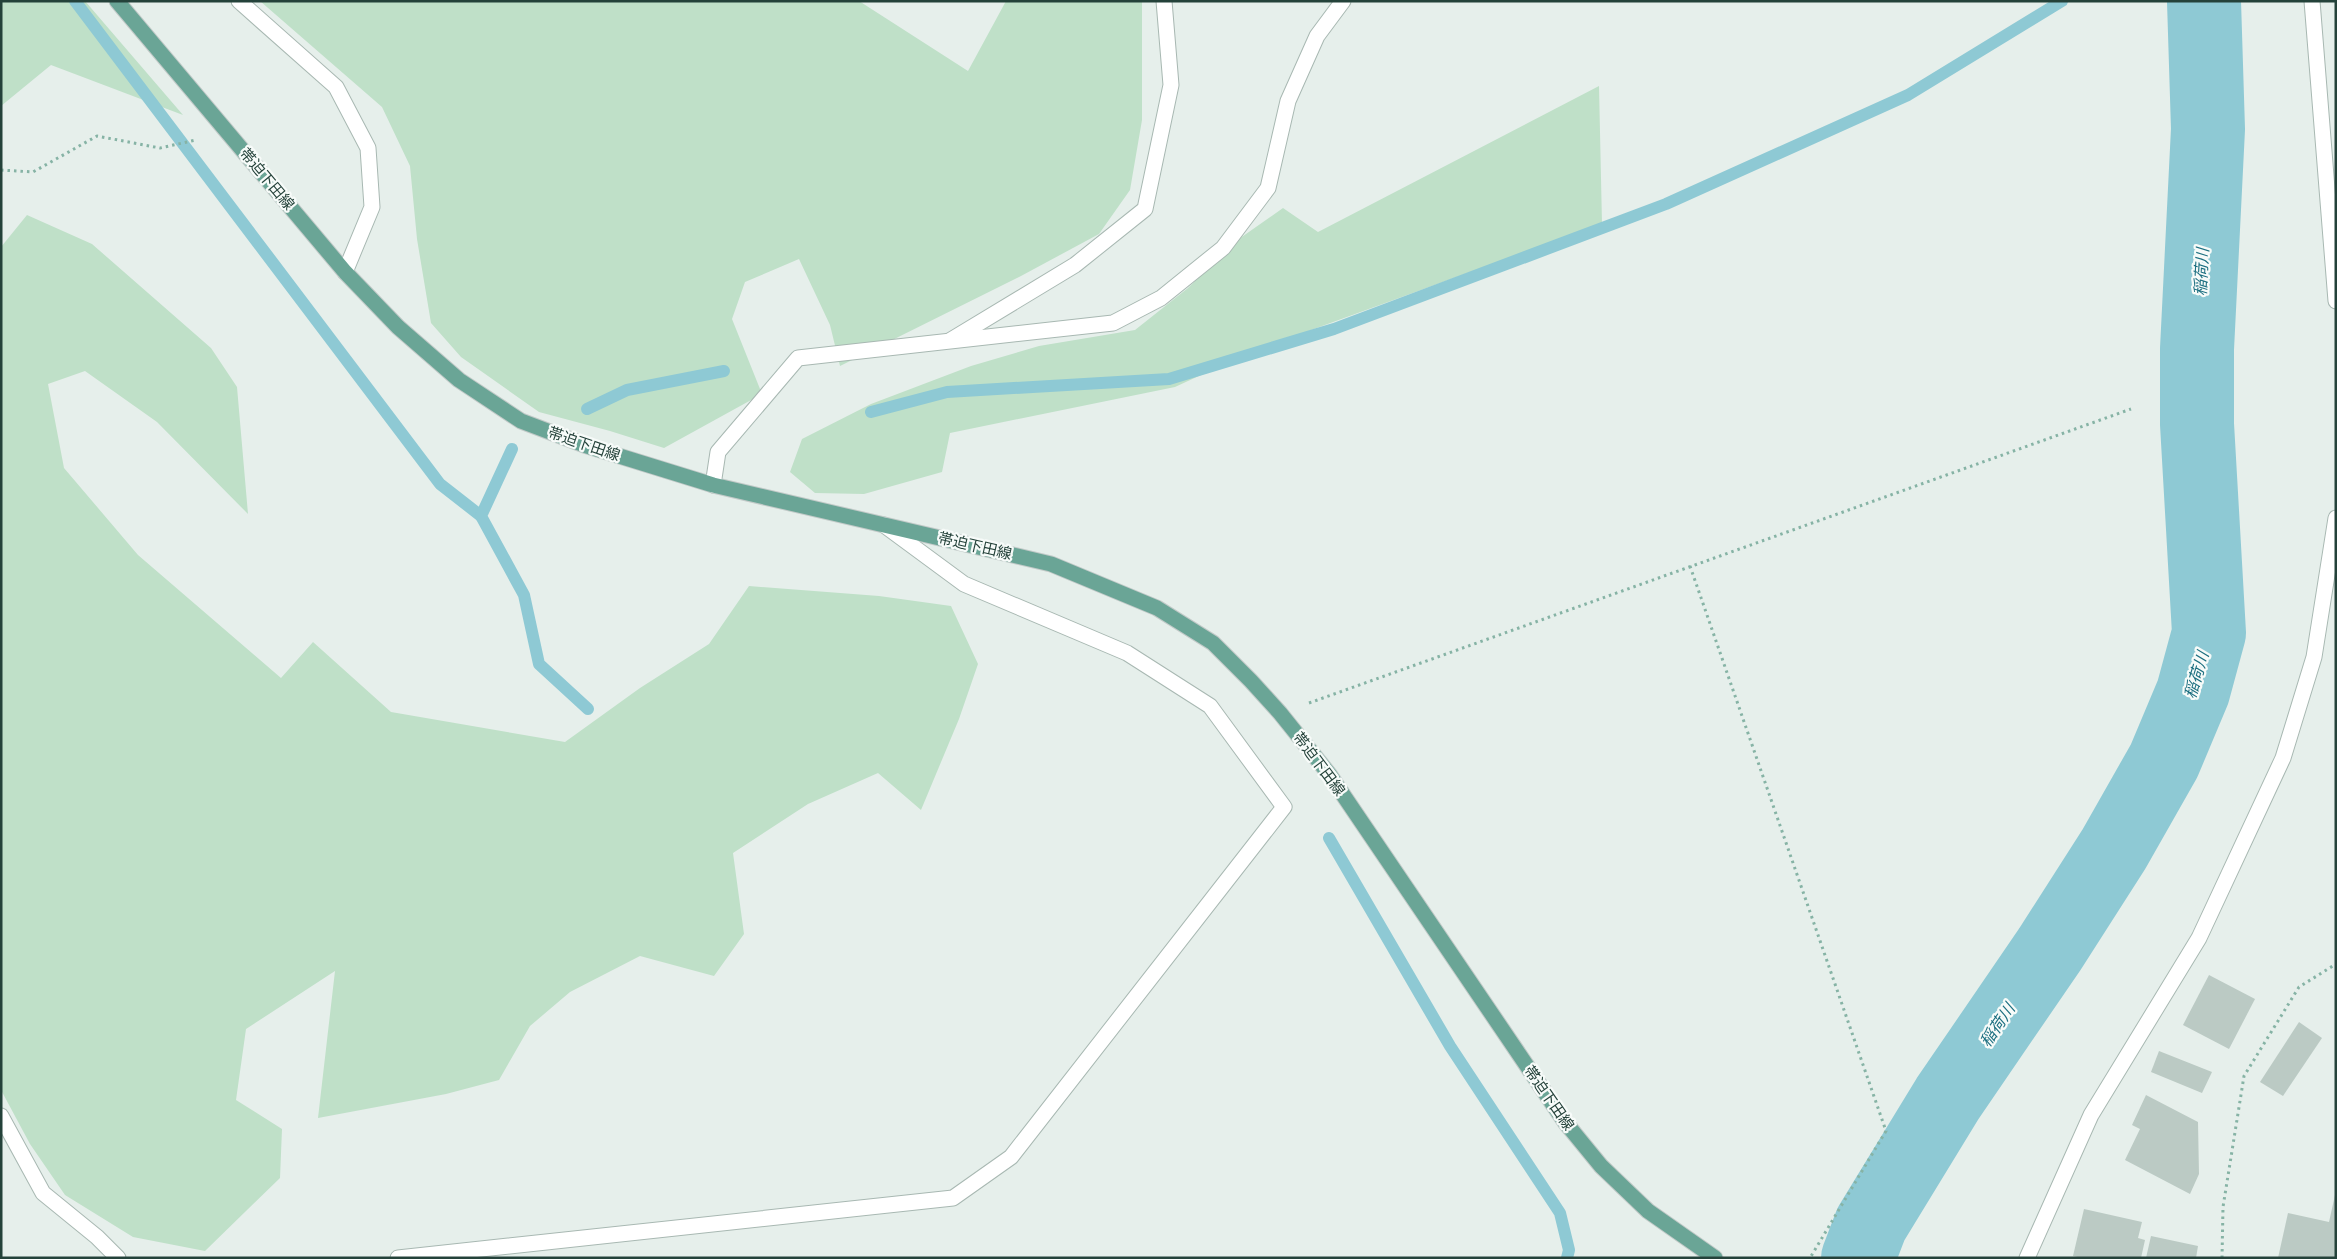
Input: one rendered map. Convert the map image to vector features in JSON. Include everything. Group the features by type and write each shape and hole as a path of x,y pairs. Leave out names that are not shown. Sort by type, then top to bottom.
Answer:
{"main road":[{"name":"帯迫下田線","path":"117,1 345,272 398,327 459,380 521,422 586,446 713,485 1051,564 1158,608 1213,643 1280,713 1329,774 1565,1122 1601,1166 1648,1210 1715,1258"}],"street":[{"path":"239,1 336,86 368,148 372,207 345,272"},
{"path":"948,342 1075,265 1145,209 1171,85 1164,1"},
{"path":"713,485 718,452 798,358 1113,324 1161,298 1223,248 1268,188 1288,101 1317,36 1343,1"},
{"path":"2312,1 2336,301"},
{"path":"2027,1258 2092,1115 2199,938 2283,758 2314,657 2336,518"},
{"path":"398,1258 953,1198 1011,1157 1284,807 1210,706 1127,652 964,584 884,525"},
{"path":"1,1116 43,1193 97,1237 118,1258"}],"path":[{"path":"1,170 33,172 96,136 160,148 228,133"},
{"path":"1280,713 2130,409"},
{"path":"1690,566 1886,1131 1810,1258"},
{"path":"2222,1258 2223,1207 2244,1076 2299,987 2336,964"}],"green space":[{"path":"1,1 85,1 183,115 51,65 1,106"},
{"path":"260,1 859,1 968,71 1006,1 1142,1 1142,120 1130,190 1099,234 1021,276 840,366 830,325 799,259 745,282 732,319 762,394 664,448 539,412 461,357 431,323 417,239 410,166 382,107"},
{"path":"1599,86 1602,224 1251,352 1175,387 950,433 942,472 864,494 815,493 790,472 802,439 871,404 971,366 1039,346 1135,330 1188,288 1236,241 1283,208 1318,232"},
{"path":"27,215 92,244 211,348 237,387 248,514 157,422 85,371 48,384 64,468 138,555 281,678 313,642 391,712 565,742 640,688 709,644 749,586 879,596 951,606 978,664 959,719 921,810 878,773 808,804 733,853 744,934 714,976 640,956 570,992 530,1026 499,1080 446,1094 318,1118 335,971 246,1029 236,1100 282,1129 280,1178 205,1251 133,1237 65,1195 30,1144 1,1090 1,247"}],"building":[{"path":"2209,975 2255,999 2229,1049 2183,1025"},
{"path":"2299,1022 2322,1038 2283,1096 2260,1082"},
{"path":"2159,1051 2212,1072 2202,1093 2151,1072"},
{"path":"2146,1095 2198,1122 2199,1174 2190,1194 2125,1160 2140,1129 2132,1125"},
{"path":"2335,1195 2336,1258 2278,1258 2288,1213 2329,1222"},
{"path":"2084,1209 2142,1222 2138,1238 2145,1240 2141,1258 2082,1258 2073,1256"},
{"path":"2151,1236 2198,1246 2196,1258 2146,1258"}],"waterway":[{"path":"75,1 440,484 481,516"},
{"path":"871,412 947,392 1169,379 1334,329 1666,204 1908,95 2062,1"},
{"name":"稲荷川","path":"1858,1258 1871,1224 1948,1098 2050,949 2114,849 2164,761 2193,692 2209,633 2197,424 2197,349 2208,129 2204,1"},
{"path":"587,409 627,390 724,371"},
{"path":"512,449 481,516 524,595 539,664 588,709"},
{"path":"1329,838 1450,1046 1560,1213 1569,1250 1567,1258"}]}
